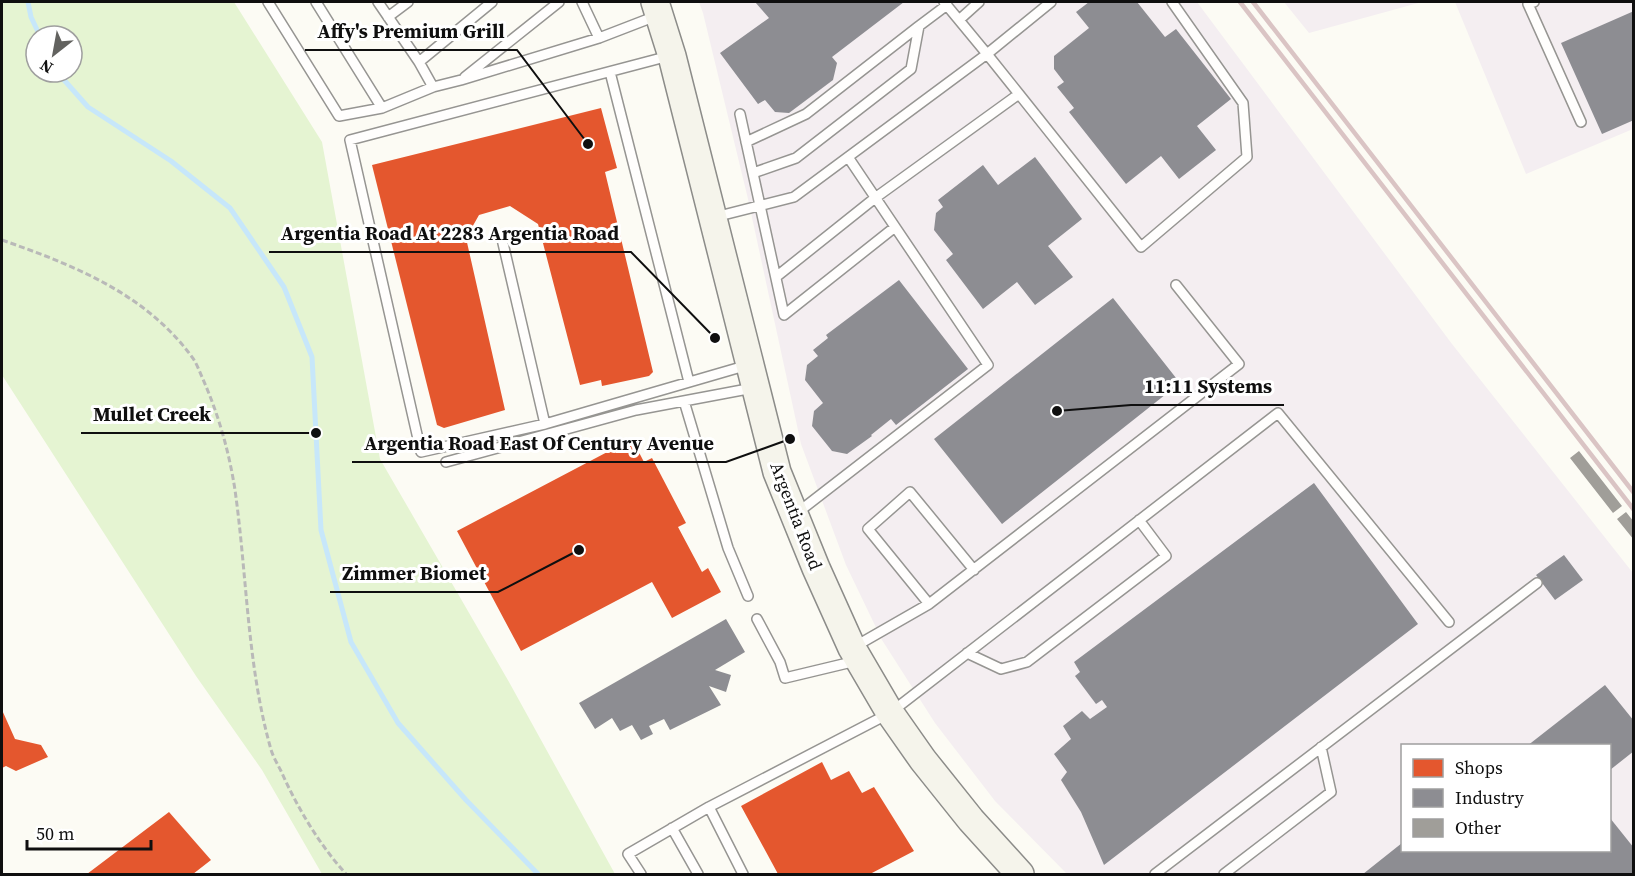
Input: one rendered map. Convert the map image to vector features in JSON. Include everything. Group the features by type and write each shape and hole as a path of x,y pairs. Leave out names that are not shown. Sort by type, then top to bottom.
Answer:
{"street":[{"name":"Argentia Road","path":"658,8 777,472 816,568 855,654 890,713 923,760 971,820 1020,874"}],"lane":[{"path":"268,2 339,116 382,108 433,87 599,38 658,8"},
{"path":"316,2 382,108"},
{"path":"378,2 419,62 433,87"},
{"path":"388,17 408,2"},
{"path":"419,62 492,2"},
{"path":"461,80 559,2"},
{"path":"582,2 599,38"},
{"path":"959,20 979,2"},
{"path":"712,217 794,197 987,54 1051,2"},
{"path":"746,142 806,114 945,3 1141,247 1247,157 1243,104 1172,2"},
{"path":"1534,2 1528,4 1581,123"},
{"path":"753,173 796,158 911,69 919,26"},
{"path":"672,56 350,140 421,452 545,424 689,382 752,376"},
{"path":"610,72 689,382"},
{"path":"776,277 875,198 1019,94"},
{"path":"740,114 784,315 895,227"},
{"path":"795,515 988,365 848,157"},
{"path":"502,239 545,424"},
{"path":"757,619 780,662 785,678 855,654 974,570 1239,364 1176,285"},
{"path":"446,462 636,410 684,401 752,376"},
{"path":"684,401 728,548 748,596"},
{"path":"641,874 628,854 710,807 890,713 1278,413 1449,622"},
{"path":"928,604 868,529 910,492 974,570"},
{"path":"967,653 1001,669 1027,662 1166,556 1139,520"},
{"path":"1157,874 1537,583"},
{"path":"1224,874 1331,792 1321,747"},
{"path":"710,807 743,874"},
{"path":"672,828 698,874"}],"path":[{"path":"2,240 60,260 115,287 163,324 193,358 208,389 229,452 239,522 255,676 270,748 297,807 346,874"}],"shaded area":[{"path":"699,2 1197,2 1452,344 1633,573 1633,874 1067,874 995,801 935,723 882,640 846,565 801,444 748,199"},
{"path":"1284,2 1422,2 1309,33"},
{"path":"1455,2 1633,2 1633,129 1526,174"}],"green space":[{"path":"2,2 234,2 322,142 380,459 509,682 615,874 322,874 262,770 196,676 2,375"}],"building: Shops":[{"path":"601,108 617,168 605,172 653,372 649,376 602,386 601,380 580,385 538,224 510,206 479,215 466,238 505,410 444,428 437,425 372,165"},
{"path":"632,439 644,462 652,458 686,523 678,527 702,572 708,568 721,592 672,618 652,582 521,651 457,531"},
{"path":"2,710 15,739 41,745 48,757 16,771 6,766 2,768"},
{"path":"822,762 831,780 849,771 862,793 874,787 914,851 870,874 778,874 741,806"},
{"path":"169,812 211,860 193,874 87,874"}],"building: Industry":[{"path":"755,2 904,2 832,57 837,63 833,80 789,113 775,112 765,100 758,104 720,53 769,18"},
{"path":"1089,2 1137,2 1165,37 1176,29 1231,99 1197,126 1216,150 1179,179 1161,156 1126,184 1069,112 1074,108 1057,87 1064,82 1054,69 1054,56 1089,28 1076,12"},
{"path":"1634,11 1634,120 1602,134 1561,43"},
{"path":"1035,157 1082,219 1048,246 1073,277 1035,305 1017,282 983,309 946,260 953,254 934,230 936,213 943,207 938,200 983,165 998,185"},
{"path":"899,280 968,369 896,425 891,419 847,454 832,451 812,426 814,411 823,403 805,380 807,365 818,356 813,350 828,338 826,335"},
{"path":"1113,298 1180,383 1002,524 934,439"},
{"path":"1314,483 1418,624 1104,865 1081,812 1061,780 1067,772 1054,754 1071,739 1063,726 1082,711 1090,719 1107,707 1102,700 1096,704 1075,676 1080,672 1074,662"},
{"path":"1564,555 1583,580 1555,600 1536,575"},
{"path":"726,619 745,652 715,670 731,675 726,692 709,686 721,705 670,730 664,719 649,726 653,734 641,740 632,725 620,731 612,718 595,729 579,703"},
{"path":"1605,685 1634,721 1634,751 1611,769 1611,744 1530,744"},
{"path":"1611,819 1634,848 1634,874 1363,874 1401,844 1401,852 1611,852"}],"building: Other":[{"path":"1579,451 1622,506 1613,513 1570,458"},
{"path":"1626,512 1634,522 1634,540 1617,519"}],"waterway":[{"path":"28,2 34,24"},
{"path":"68,84 88,107 171,161 230,208 284,287 312,357 321,530 351,642 398,723 466,800 538,874"}],"railway":[{"path":"1240,2 1634,510"},
{"path":"1253,2 1634,493"}],"place":[{"name":"Affy's Premium Grill","path":"588,144"},
{"name":"Argentia Road At 2283 Argentia Road","path":"715,338"},
{"name":"11:11 Systems","path":"1057,411"},
{"name":"Mullet Creek","path":"316,433"},
{"name":"Argentia Road East Of Century Avenue","path":"790,439"},
{"name":"Zimmer Biomet","path":"579,550"}]}
